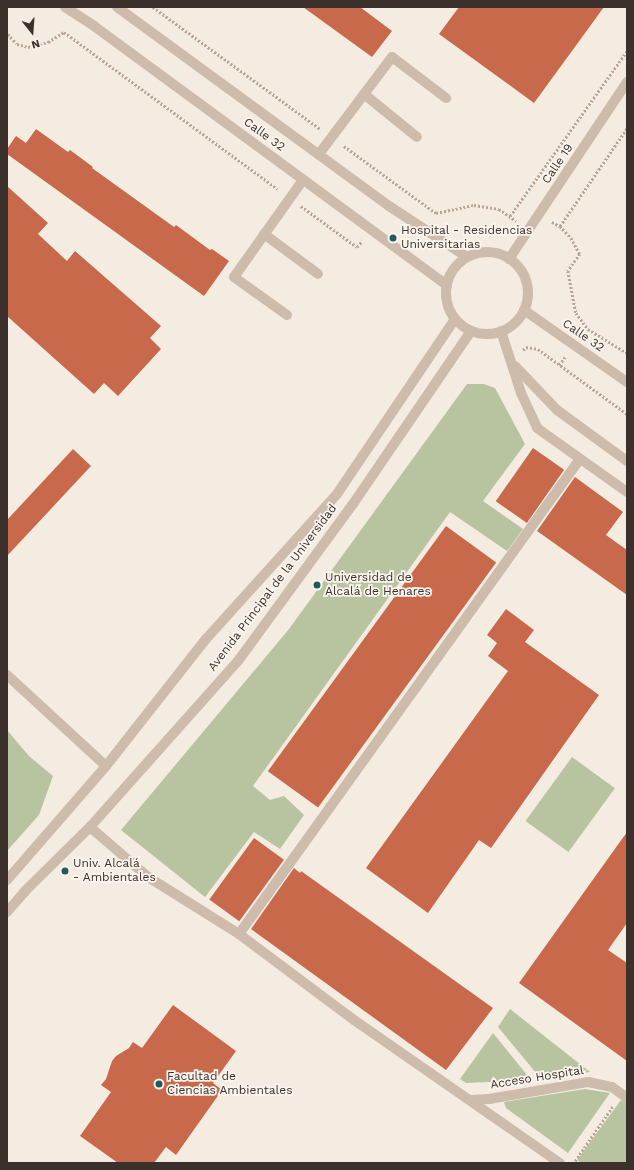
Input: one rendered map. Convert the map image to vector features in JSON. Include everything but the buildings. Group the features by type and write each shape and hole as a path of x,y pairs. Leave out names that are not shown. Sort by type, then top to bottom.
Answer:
{"street":[{"name":"Calle 32","path":"65,7 107,36 447,285"},
{"name":"Calle 32","path":"118,7 389,206 467,257"},
{"path":"319,154 392,57 446,98"},
{"name":"Calle 19","path":"509,259 627,82"},
{"path":"364,94 417,137"},
{"path":"287,315 234,277 303,180"},
{"path":"264,234 318,274"},
{"path":"488,252 499,254 509,259 518,266 524,276 527,287 527,299 524,310 510,326 501,331 491,333 472,331 455,319 449,309 446,297 450,274 458,264 467,257 488,252"},
{"name":"Calle 32","path":"524,310 627,382"},
{"name":"Avenida Principal de la Universidad","path":"7,880 106,766 206,639 337,494 455,319"},
{"name":"Avenida Principal de la Universidad","path":"7,912 25,891 90,826 238,661 353,504 472,331"},
{"path":"501,331 512,361 521,393 537,428 627,492"},
{"path":"512,361 556,410 627,461"},
{"path":"239,934 580,459"},
{"path":"7,676 106,766"},
{"path":"90,826 148,877 239,934 354,1020 472,1100 560,1163"},
{"name":"Acceso Hospital","path":"472,1100 489,1099 588,1082 612,1087 624,1096"}],"path":[{"path":"7,36 8,34 17,44 28,47 48,42 64,32 357,247 370,228"},
{"path":"510,216 627,51"},
{"path":"560,226 627,128"},
{"path":"539,216 560,226 571,238 580,254 568,271 576,314 588,329 627,353"},
{"path":"512,361 526,348 538,349 627,414"},
{"path":"573,1163 624,1096"}],"green space":[{"path":"467,384 484,384 495,388 525,444 483,501 523,529 507,551 450,512 253,786 270,800 284,796 304,815 280,849 254,832 205,897 121,830 289,629"},
{"path":"7,730 29,756 53,776 39,815 7,851"},
{"path":"572,757 615,788 568,852 526,821"},
{"path":"510,1009 590,1072 541,1079 498,1027"},
{"path":"493,1033 531,1080 466,1083 460,1079"},
{"path":"585,1089 610,1093 568,1153 506,1108 504,1102"},
{"path":"621,1100 627,1104 627,1163 582,1163 577,1160"}],"place":[{"name":"Hospital - Residencias Universitarias","path":"393,238"},
{"name":"Universidad de Alcalá de Henares","path":"317,585"},
{"name":"Univ. Alcalá - Ambientales","path":"65,871"},
{"name":"Facultad de Ciencias Ambientales","path":"159,1084"}]}
